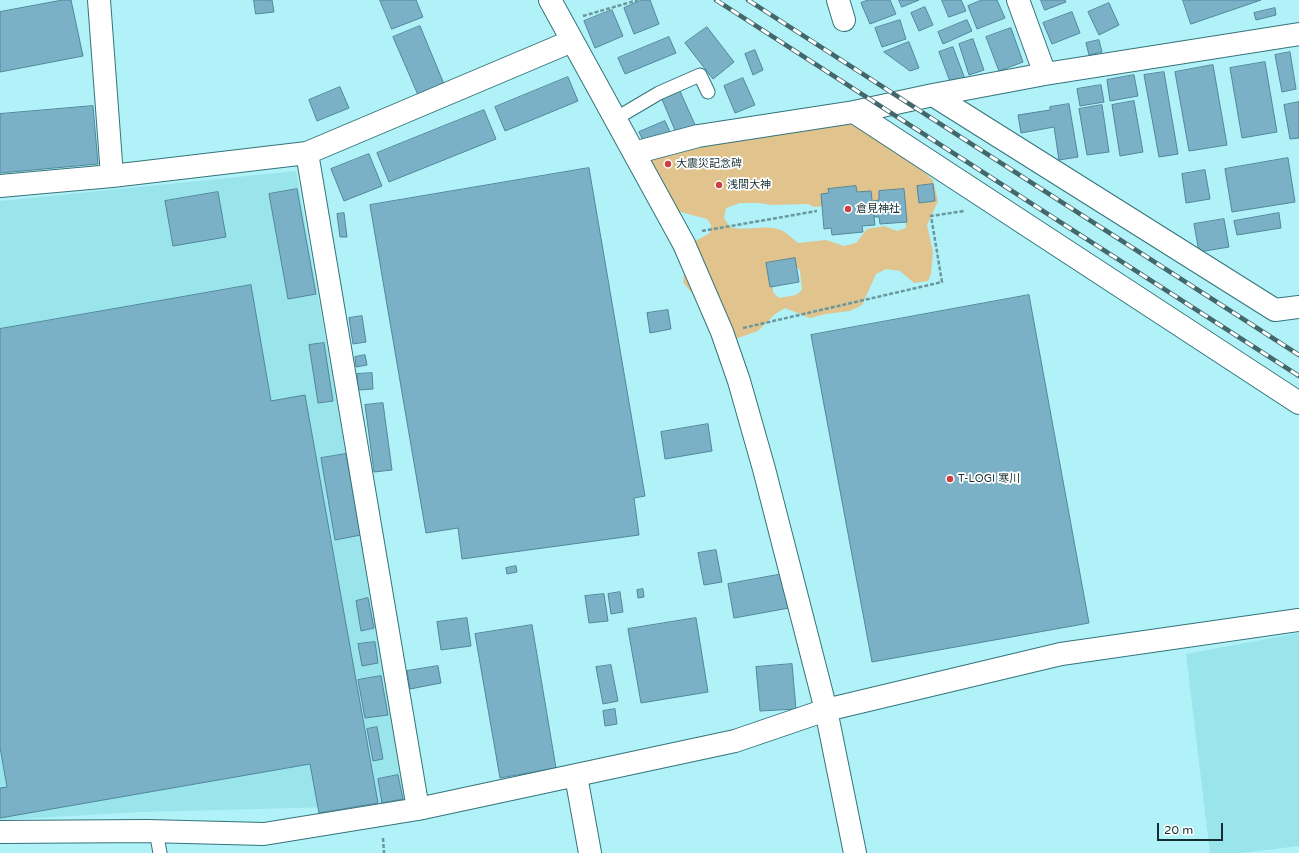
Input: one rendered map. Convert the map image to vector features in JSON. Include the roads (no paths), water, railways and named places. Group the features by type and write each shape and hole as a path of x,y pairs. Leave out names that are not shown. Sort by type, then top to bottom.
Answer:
{"street":[{"path":"99,0 112,176"},
{"path":"550,0 679,234 722,332 739,381 762,462 826,710 855,853"},
{"path":"1018,0 1045,74"},
{"path":"0,186 112,176 307,153 567,31"},
{"path":"634,153 698,136 854,112 933,95 1045,74 1299,34"},
{"path":"933,95 1275,310 1299,307"},
{"path":"854,112 1299,403"},
{"path":"307,153 418,809"},
{"path":"0,832 156,831 264,834 418,809 735,741 826,710 1061,654 1299,620"},
{"path":"576,776 590,853"}],"lane":[{"path":"615,119 659,93 700,75 708,92"},
{"path":"156,831 160,853"}],"railway":[{"path":"716,0 1299,376"},
{"path":"748,0 1299,355"}],"place":[{"name":"大震災記念碑","path":"668,164"},
{"name":"浅間大神","path":"719,185"},
{"name":"倉見神社","path":"848,209"},
{"name":"T-LOGI 寒川","path":"950,479"}]}
